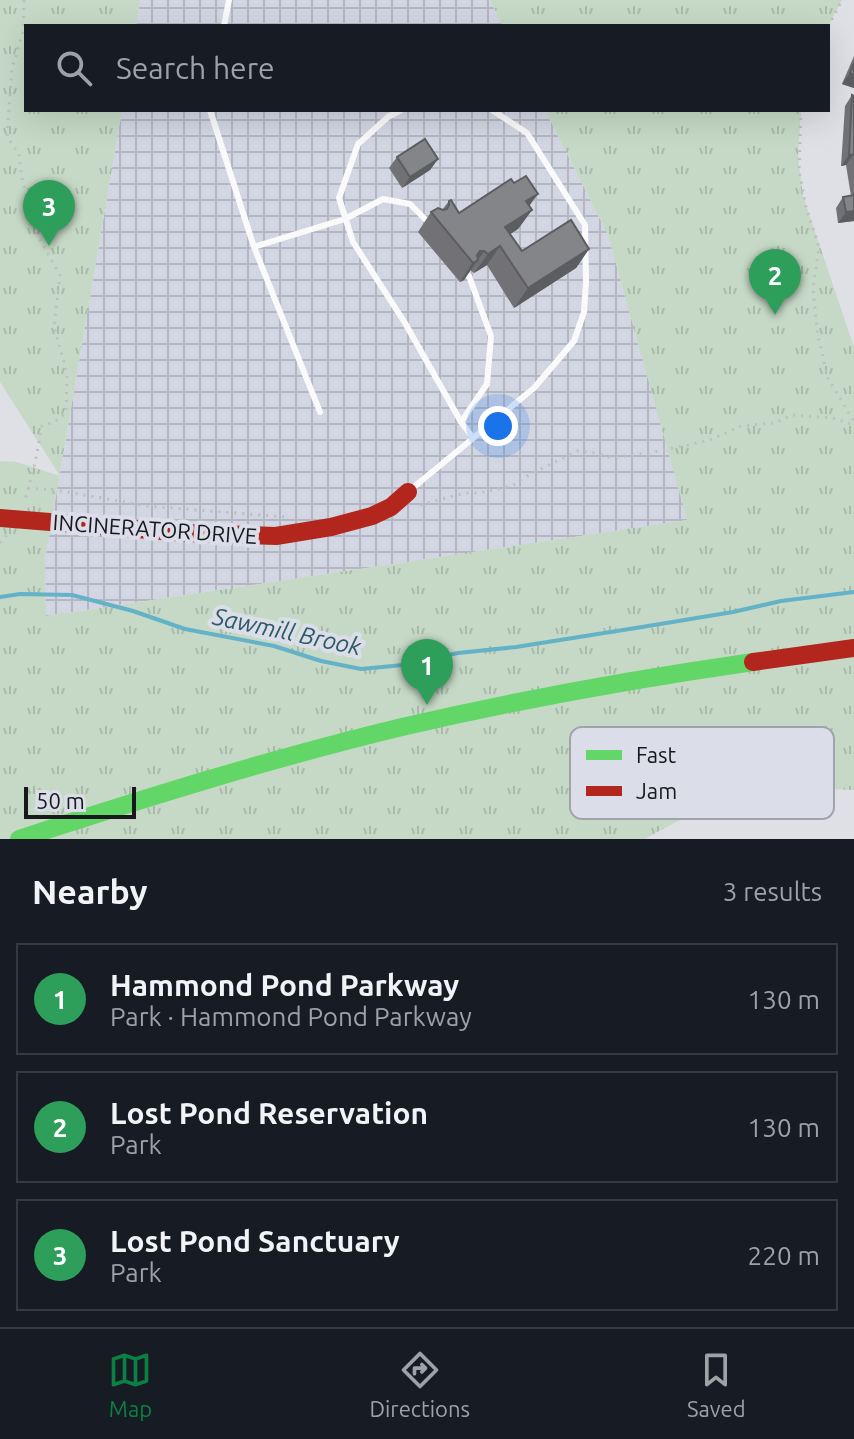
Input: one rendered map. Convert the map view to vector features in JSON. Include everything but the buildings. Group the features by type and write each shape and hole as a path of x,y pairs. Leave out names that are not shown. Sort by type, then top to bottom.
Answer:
{"main road":[{"name":"INCINERATOR DRIVE","path":"0,518 186,533 276,536 331,527 372,516 391,507 408,492"},
{"path":"19,839 109,809 321,748 455,715 628,682 854,648"}],"lane":[{"path":"224,24 229,0"},
{"path":"211,112 254,247 320,412"},
{"path":"397,112 358,144 339,198 353,242 473,438"},
{"name":"INCINERATOR DRIVE","path":"408,492 534,388 574,341 584,312 585,225 527,133 495,112"},
{"path":"254,247 345,219 383,199 410,204 430,224"},
{"path":"461,422 487,384 491,336 469,276"}],"path":[{"path":"20,520 42,426 66,413 67,374 54,326 60,275 36,233 19,154 7,137 12,68 23,32 24,0"},
{"path":"830,24 842,0"},
{"path":"801,112 799,170 806,207 819,247 813,289 818,337 828,378 854,423"},
{"path":"391,507 412,507 464,493 512,486 577,451 612,458 660,451 710,440 741,426 775,423 792,415 854,423"},
{"path":"28,488 147,506 289,518"}],"shaded area":[{"path":"140,0 490,0 502,24 136,24"},
{"path":"122,112 546,112 608,235 688,520 46,616 45,560"}],"green space":[{"path":"0,0 140,0 136,24 24,24 24,112 122,112 60,475 0,382"},
{"path":"490,0 842,0 830,24 502,24"},
{"path":"546,112 801,112 798,157 803,196 854,347 854,790 834,789 834,727 570,727 570,819 684,819 645,839 0,839 0,461 17,462 59,476 45,560 46,616 687,520 608,235"}],"waterway":[{"name":"Sawmill Brook","path":"0,597 20,594 72,595 185,629 274,646 321,661 361,669 403,665 458,653 516,647 733,612 781,601 854,592"}],"traffic: fast":[{"path":"19,839 209,779 402,727 577,691 753,662"}],"traffic: jam":[{"path":"0,518 186,533 276,536 331,527 372,516 391,507 408,492"},
{"path":"753,662 854,648"}],"place":[{"name":"Lost Pond Sanctuary","path":"49,246"},
{"name":"Lost Pond Reservation","path":"775,315"},
{"name":"Hammond Pond Parkway","path":"427,705"}]}
